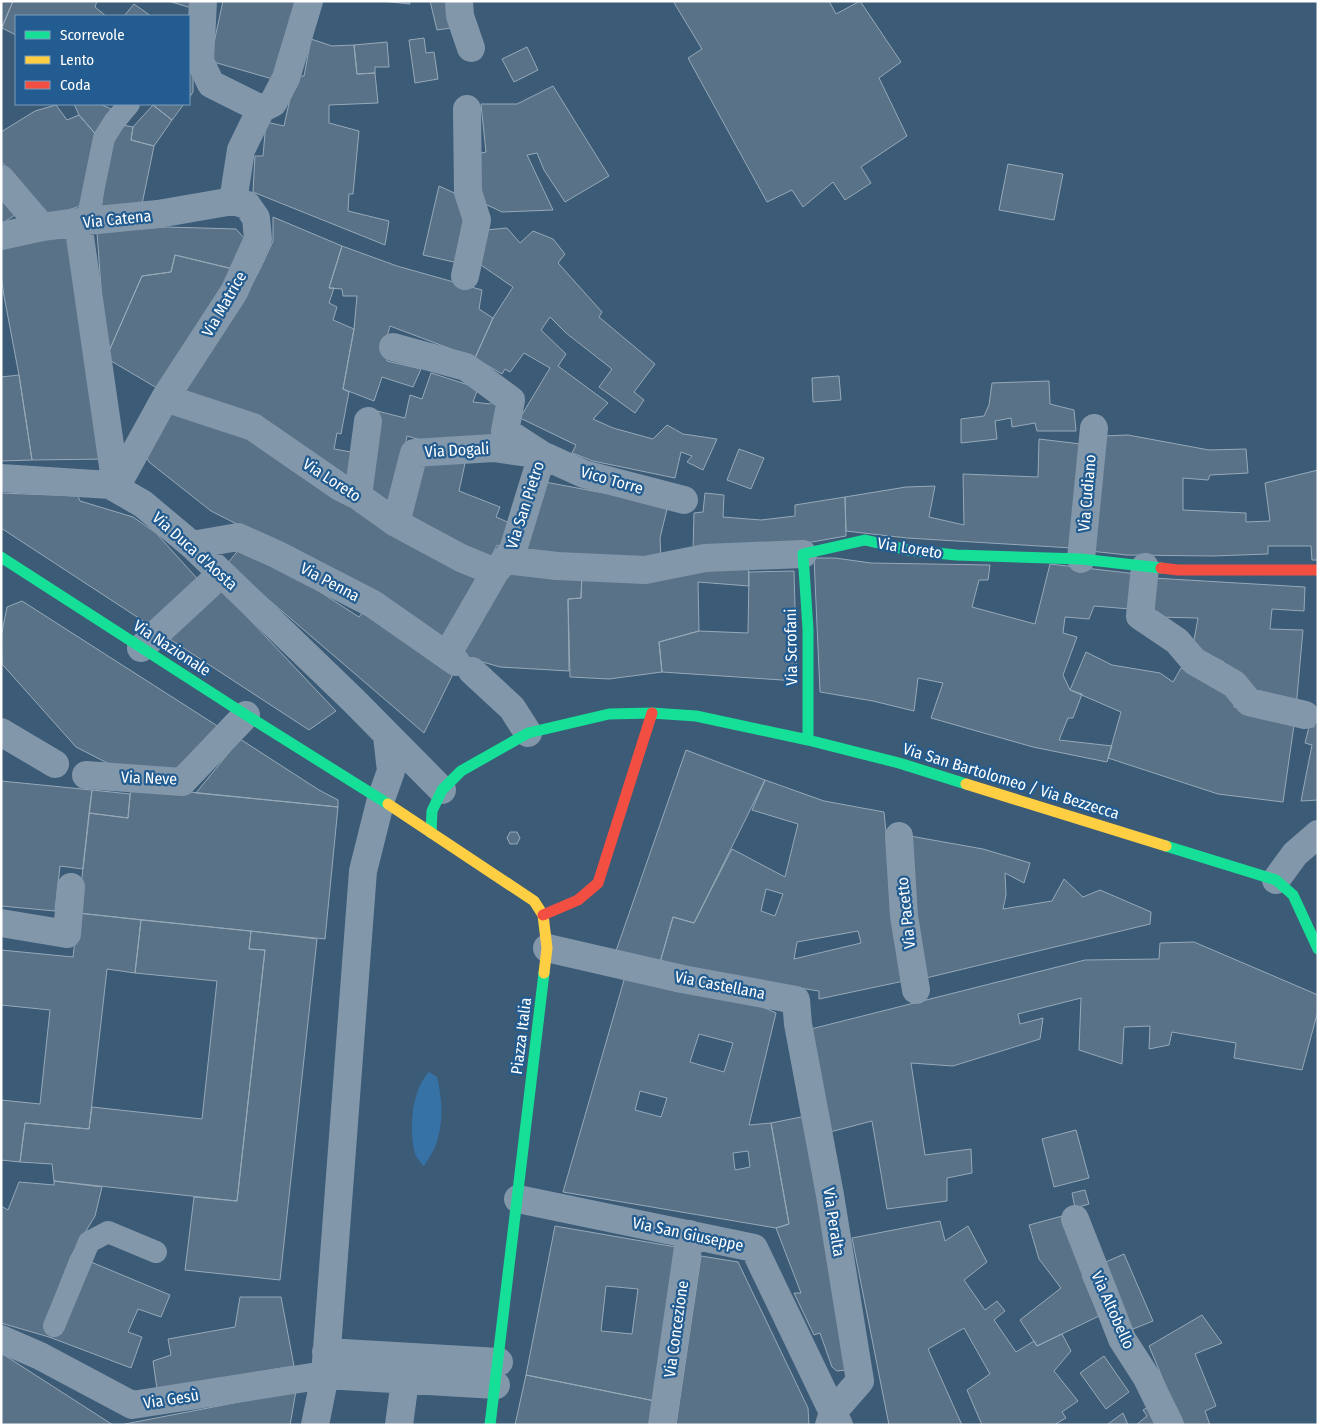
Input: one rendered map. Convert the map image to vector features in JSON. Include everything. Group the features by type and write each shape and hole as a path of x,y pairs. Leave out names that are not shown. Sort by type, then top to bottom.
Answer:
{"street":[{"path":"203,1 200,61 211,84 261,109"},
{"path":"240,203 241,150 261,109 272,103 286,78 309,1"},
{"path":"459,1 460,16 470,48"},
{"path":"465,276 477,220 468,192 467,109"},
{"path":"1,178 42,227"},
{"name":"Via Catena","path":"1,236 42,227 240,203"},
{"name":"Via Matrice","path":"116,487 165,398 234,292 258,239 256,218 240,203"},
{"path":"82,222 97,356 116,487"},
{"name":"Via San Pietro","path":"393,347 466,367 511,400 505,431 542,455 513,550 500,566 459,662"},
{"name":"Via Loreto","path":"165,398 253,427 396,523 461,558 500,566 557,566 645,570 705,558 803,554 865,540 908,550 956,555 1081,558 1178,570 1318,570"},
{"path":"358,496 368,421"},
{"name":"Via Cudiano","path":"1081,558 1094,428"},
{"name":"Via Dogali","path":"396,523 414,453 493,448 542,455"},
{"name":"Vico Torre","path":"542,455 584,474 684,500"},
{"name":"Via Duca d'Aosta","path":"1,478 110,485 143,504 192,545 353,700 442,790"},
{"name":"Via Penna","path":"192,545 238,538 276,554 373,604 459,662 512,708 528,733"},
{"name":"Via Scrofani","path":"803,554 808,629 808,740"},
{"name":"Via Nazionale","path":"1,557 246,715 381,799"},
{"path":"1145,567 1140,616 1177,641 1194,661 1234,684 1249,702 1305,715"},
{"path":"141,648 209,585"},
{"path":"381,799 534,902 543,915 578,900 598,883 652,712"},
{"name":"Via San Bartolomeo / Via Bezzecca","path":"442,790 461,771 528,733 610,714 652,712 696,716 808,740 899,763 1276,880 1292,895 1318,949"},
{"name":"Via Neve","path":"86,775 182,782 246,715"},
{"path":"1,732 55,764"},
{"path":"315,1425 325,1363 363,871 381,799 391,770 387,736"},
{"path":"431,833 432,811 442,790"},
{"path":"1276,880 1295,854 1318,834"},
{"name":"Via Pacetto","path":"900,836 904,916 916,990"},
{"path":"1,923 67,934 71,887"},
{"name":"Piazza Italia","path":"490,1425 547,948 543,915"},
{"name":"Via Castellana","path":"547,948 682,979 796,1000 798,1024"},
{"name":"Via Peralta","path":"798,1024 830,1196 860,1380 834,1421"},
{"name":"Via San Giuseppe","path":"518,1199 754,1248 834,1421"},
{"name":"Via Altobello","path":"1075,1219 1122,1339 1147,1378 1170,1425"},
{"name":"Via Concezione","path":"662,1425 690,1234"},
{"name":"Via Gesù","path":"1,1339 48,1340 132,1405 325,1363"},
{"path":"325,1363 497,1374"},
{"path":"325,1363 405,1380 497,1374"},
{"path":"399,1425 405,1380"}],"lane":[{"path":"82,222 104,138 128,105"},
{"path":"48,1340 89,1242 108,1232 156,1252"}],"shaded area":[{"path":"429,1072 437,1077 441,1101 441,1117 436,1144 424,1166 415,1154 412,1122 418,1089"}],"building":[{"path":"1,1 13,1 1,29"},
{"path":"13,1 97,1 95,7 105,15 15,15 15,34 2,28"},
{"path":"168,1 195,1 195,9"},
{"path":"223,1 297,1 276,80 210,61"},
{"path":"381,1 409,1 410,4"},
{"path":"430,1 454,1 459,27 437,30"},
{"path":"673,1 829,1 836,14 860,1 901,62 879,78 907,136 861,167 871,183 845,200 833,182 803,207 792,190 767,202 688,58 702,49"},
{"path":"134,4 150,15 125,15"},
{"path":"424,38 426,53 434,52 438,79 415,83 409,40"},
{"path":"311,39 332,46 354,45 357,74 375,73 378,103 329,105 329,123 359,131 353,194 349,194 348,211 389,221 385,245 253,192 255,156 263,156 266,122 284,126 295,76 304,76"},
{"path":"387,42 389,67 375,67 375,73 357,74 354,45"},
{"path":"527,47 538,70 514,82 502,59"},
{"path":"190,70 193,73 193,92 190,96"},
{"path":"553,86 609,176 565,202 544,170 537,153 527,155 553,210 502,212 481,202 476,154 486,152 481,104 517,104"},
{"path":"56,105 67,120 79,115 99,138 83,205 48,217 1,161 1,132 35,111"},
{"path":"74,105 102,105 111,109 99,138 79,115"},
{"path":"153,105 183,105 172,120"},
{"path":"153,105 172,120 154,146 131,140 133,127"},
{"path":"118,124 133,127 131,140 154,146 141,209 101,212 107,160"},
{"path":"1008,164 1063,174 1054,220 999,210"},
{"path":"1,184 23,210 1,224"},
{"path":"439,186 463,197 467,235 458,263 423,255"},
{"path":"273,217 342,246 329,288 334,288 329,303 337,307 333,320 354,329 343,389 349,392 341,434 337,433 334,449 357,453 350,483 179,392 246,296 273,241"},
{"path":"167,227 236,229 245,239 233,269 175,255 171,272 142,276 106,358 97,232"},
{"path":"507,228 520,243 533,231 553,239 565,254 558,263 602,312 599,317 655,364 634,392 644,400 635,413 599,387 612,369 566,333 550,317 541,330 566,354 558,366 608,403 593,419 613,428 653,439 667,425 683,434 717,439 703,470 687,462 692,456 681,452 675,478 593,461 572,453 576,445 520,418 550,368 524,353 510,372 505,369 502,374 475,358 493,318 513,287 478,263 486,230"},
{"path":"69,232 107,459 32,460 4,296 1,275 1,247"},
{"path":"342,246 397,266 482,290 479,309 493,318 475,358 390,326 384,348 390,349 387,361 421,369 413,387 382,377 374,401 343,389 354,329 357,296 343,296 342,289 329,288"},
{"path":"175,255 233,269 157,388 106,358 142,276 171,272"},
{"path":"431,373 478,388 473,402 490,404 492,401 504,409 493,443 435,444 407,436 394,509 366,494 377,411 405,418 410,395 422,399"},
{"path":"19,375 32,460 1,461 1,377"},
{"path":"839,376 841,400 813,402 812,378"},
{"path":"1049,381 1050,404 1074,410 1076,431 1037,431 1035,423 1012,427 1011,418 995,421 997,439 961,443 961,419 984,416 989,405 992,383"},
{"path":"169,409 262,439 481,580 443,643 334,573 211,511 149,462 144,452"},
{"path":"1128,435 1209,450 1246,449 1248,473 1210,475 1208,480 1183,478 1183,510 1246,513 1246,522 1270,521 1265,483 1318,470 1318,560 1312,560 1311,546 1268,546 1268,554 1212,556 1127,555 1090,551 1103,436"},
{"path":"1039,439 1081,444 1072,548 907,538 846,531 845,497 906,487 935,486 929,517 964,525 963,474 1038,477"},
{"path":"739,449 764,458 751,489 727,480"},
{"path":"467,454 459,491 500,507 496,517 512,524 503,549 497,545 489,562 406,519 426,460"},
{"path":"545,482 668,505 660,538 661,562 523,553"},
{"path":"1,493 78,496 80,501 133,517 156,533 203,585 154,628 1,528"},
{"path":"705,493 724,495 723,517 761,520 795,516 795,505 845,497 846,536 761,551 693,551 694,513 703,512"},
{"path":"244,543 359,617 365,609 455,670 424,733 227,564"},
{"path":"814,558 835,558 871,563 990,565 988,580 979,580 972,607 1035,624 1050,564 1137,574 1130,609 1094,606 1089,619 1065,617 1063,633 1077,637 1063,675 1070,690 1082,694 1073,718 1068,718 1059,740 1112,746 1107,762 1033,747 931,718 943,683 918,678 914,711 873,701 820,692"},
{"path":"748,562 749,586 698,582 699,631 659,642 662,672 609,679 570,677 568,599 581,598 582,574"},
{"path":"505,570 582,574 581,598 568,599 569,671 500,667 459,655"},
{"path":"794,571 797,681 662,672 659,642 699,631 748,633 749,572"},
{"path":"1153,578 1305,587 1304,611 1272,609 1270,629 1303,630 1296,708 1255,698 1220,668 1224,662 1193,646 1198,618 1154,617"},
{"path":"216,584 336,711 309,730 162,634"},
{"path":"22,601 219,727 171,774 115,767 76,747 2,664 1,637 7,607"},
{"path":"1086,652 1112,665 1160,673 1173,682 1181,668 1236,693 1234,707 1295,718 1283,802 1218,794 1108,758 1121,712 1070,690"},
{"path":"1318,705 1318,800 1301,801 1312,745 1305,743 1309,727 1314,727"},
{"path":"240,739 319,790 338,800 338,807 196,793"},
{"path":"686,750 765,780 694,923 673,917 659,966 616,951"},
{"path":"765,780 824,801 884,812 904,981 819,999 819,991 659,966 673,917 694,923 732,849 785,877 798,824 752,810","holes":["766,889 783,894 775,916 761,911","858,931 861,943 794,959 797,942"]},
{"path":"1,781 92,790 83,869 60,866 55,911 1,906"},
{"path":"131,786 338,807 325,939 78,913 89,813 128,818"},
{"path":"92,790 130,794 128,818 89,813"},
{"path":"510,832 517,832 520,838 517,844 510,844 507,838"},
{"path":"910,836 983,849 1030,863 1024,883 1005,873 1006,895 1003,909 1052,901 1064,879 1083,897 1100,890 1151,912 1150,924 926,978 914,924"},
{"path":"78,913 141,920 135,973 107,969 89,1129 25,1123 20,1162 1,1160 1,1100 40,1104 50,1010 1,1005 1,950 73,957"},
{"path":"141,920 251,931 249,949 265,950 237,1201 54,1181 52,1164 20,1162 25,1123 89,1129 92,1107 202,1119 217,981 135,973"},
{"path":"251,931 317,939 280,1280 185,1270 194,1197 237,1201 265,950 249,949"},
{"path":"1194,942 1318,995 1318,1011 1302,1070 1234,1058 1236,1043 1172,1032 1169,1045 1149,1049 1150,1026 1124,1027 1122,1064 1079,1050 1081,998 1018,1014 1020,1024 1043,1018 1040,1039 953,1066 911,1063 925,1155 971,1149 972,1173 947,1178 947,1201 887,1209 872,1121 830,1132 807,1030 1085,960 1159,959 1160,943"},
{"path":"626,973 743,998 776,1013 749,1125 771,1123 789,1224 776,1228 563,1192","holes":["699,1034 733,1043 724,1072 690,1062","640,1091 667,1098 661,1117 635,1110","748,1151 750,1167 735,1170 733,1153"]},
{"path":"806,1116 846,1370 837,1371 832,1367 820,1333 814,1335 794,1293 801,1293 776,1228 789,1224 771,1123"},
{"path":"1076,1130 1089,1178 1054,1187 1042,1139"},
{"path":"54,1181 102,1187 95,1216 71,1256 45,1322 91,1262 170,1295 161,1317 138,1309 128,1332 142,1337 131,1368 49,1337 1,1323 1,1206 8,1210 19,1182 54,1185"},
{"path":"1085,1190 1089,1204 1075,1208 1072,1193"},
{"path":"1066,1215 1088,1273 1082,1276 1099,1316 1037,1346 1020,1320 1061,1288 1039,1259 1029,1225"},
{"path":"940,1221 945,1241 968,1226 987,1262 964,1280 985,1310 997,1301 1005,1311 994,1320 1016,1352 1034,1341 1037,1346 1062,1334 1071,1351 1054,1371 1078,1401 1062,1412 1066,1418 1054,1425 982,1425 967,1390 990,1374 964,1328 928,1349 962,1425 889,1425 852,1238"},
{"path":"555,1226 676,1247 655,1401 526,1375","holes":["606,1286 638,1289 632,1334 601,1331"]},
{"path":"1124,1254 1153,1321 1128,1331 1099,1265"},
{"path":"701,1256 738,1262 808,1408 809,1425 676,1425"},
{"path":"240,1297 281,1297 294,1366 157,1389 153,1361 171,1355 168,1339 235,1327"},
{"path":"1202,1315 1222,1343 1195,1354 1216,1406 1205,1411 1210,1425 1182,1425 1149,1346"},
{"path":"1,1353 113,1425 1,1425"},
{"path":"1104,1356 1129,1392 1106,1409 1080,1373"},
{"path":"526,1375 655,1401 651,1425 515,1425"},
{"path":"296,1391 290,1425 120,1425"},
{"path":"1152,1405 1162,1425 1136,1425 1147,1416 1143,1410"},
{"path":"1123,1413 1128,1425 1108,1425 1108,1424"}],"traffic: fast":[{"path":"808,740 808,629 803,554 865,540 908,550 956,555 1081,559 1161,568"},
{"path":"1,557 388,804"},
{"path":"431,833 432,811 442,790 461,771 528,733 609,714 652,713 696,716 808,740 899,763 966,784"},
{"path":"1166,846 1276,880 1293,895 1318,949"},
{"path":"490,1425 544,973"}],"traffic: slow":[{"path":"966,784 1166,846"},
{"path":"388,804 534,901 543,915 547,948 544,973"}],"traffic: jam":[{"path":"1161,568 1178,570 1318,570"},
{"path":"543,915 578,900 598,883 652,713"}]}
